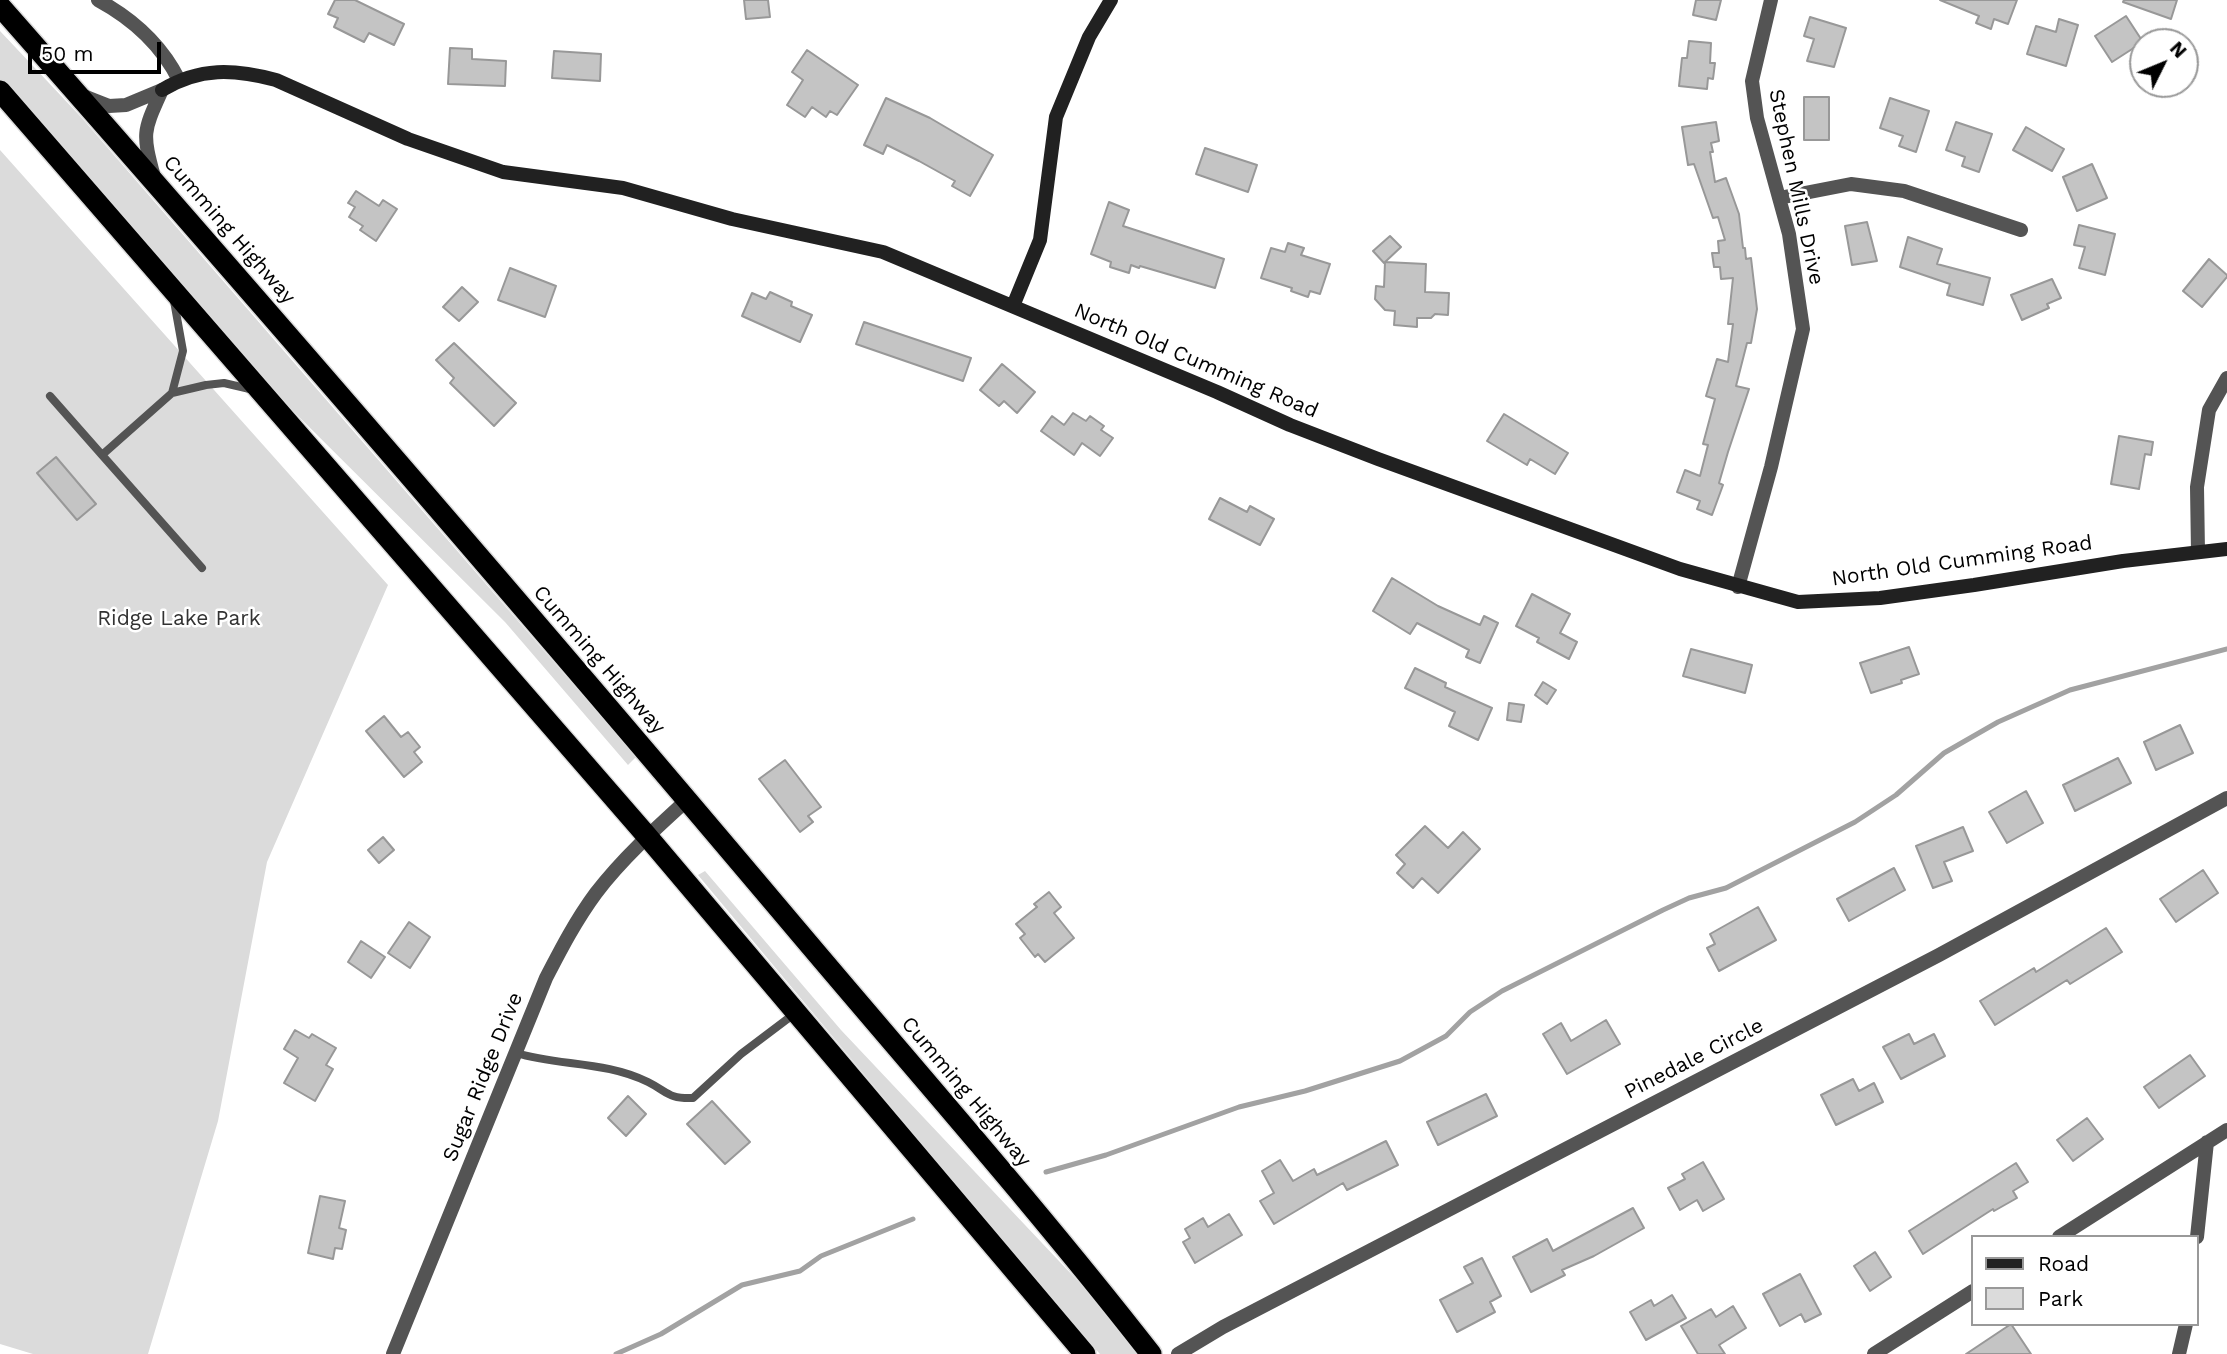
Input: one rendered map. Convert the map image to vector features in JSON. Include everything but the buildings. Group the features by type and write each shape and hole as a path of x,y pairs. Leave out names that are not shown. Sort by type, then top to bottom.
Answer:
{"highway":[{"name":"Cumming Highway","path":"0,6 156,182 687,800 1080,1264 1151,1354"},
{"path":"0,90 647,836 1085,1354"}],"street":[{"path":"98,0 144,31 165,56 179,80"},
{"path":"1013,306 1040,240 1056,117 1089,37 1111,0"},
{"name":"Stephen Mills Drive","path":"1738,587 1771,467 1803,329 1789,234 1757,118 1752,81 1771,0"},
{"name":"North Old Cumming Road","path":"76,92 108,106 127,105 187,76 241,72 276,80 408,139 503,172 623,188 732,219 883,252 1303,430 1680,569 1798,602 1880,598 2227,548"},
{"path":"156,182 144,142 146,124 162,90"},
{"path":"1779,198 1851,184 1904,191 2021,230"},
{"path":"2198,552 2197,487 2209,410 2227,378"},
{"name":"Pinedale Circle","path":"1178,1354 1235,1321 1939,955 2227,798"},
{"name":"Sugar Ridge Drive","path":"393,1354 546,978 596,893 647,836 687,800"},
{"path":"2062,1235 2227,1130"},
{"path":"2197,1235 2207,1142"},
{"path":"1874,1354 1972,1292"},
{"path":"2179,1354 2186,1326"}],"lane":[{"path":"171,288 183,351 172,393"},
{"path":"102,455 172,393 224,383 262,393"},
{"path":"50,396 202,568"},
{"path":"516,1053 534,1059 607,1068 647,1081 676,1099 692,1098 796,1012"}],"green space":[{"path":"0,31 81,117 636,757 628,765 505,622 286,404 0,79"},
{"name":"Ridge Lake Park","path":"0,150 388,585 267,862 218,1121 148,1354 33,1354 0,1344"},
{"path":"705,871 841,1030 1092,1296 1139,1354 1100,1354 1068,1319 698,875"}],"waterway":[{"path":"1046,1172 1106,1155 1239,1107 1305,1091 1400,1061 1446,1036 1470,1012 1502,991 1689,898 1726,888 1855,822 1896,795 1944,753 1998,722 2070,690 2227,649"},
{"path":"616,1354 661,1334 742,1285 800,1271 821,1256 913,1219"}]}
